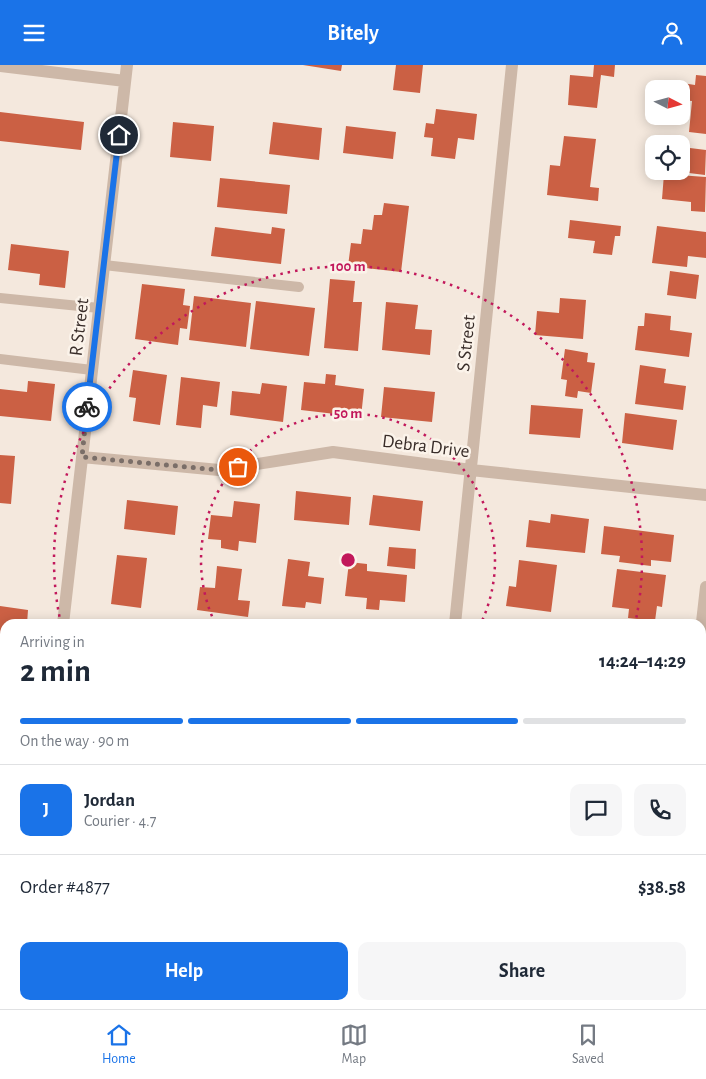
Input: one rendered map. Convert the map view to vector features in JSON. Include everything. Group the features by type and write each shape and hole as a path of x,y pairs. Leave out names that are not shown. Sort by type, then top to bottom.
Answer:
{"street":[{"name":"R Street","path":"65,619 127,65"},
{"name":"S Street","path":"456,619 512,65"},
{"path":"0,66 125,81"},
{"name":"Debra Drive","path":"82,457 219,470 332,452 471,470 706,495"},
{"path":"702,619 706,587"}],"lane":[{"path":"104,265 299,287"},
{"path":"0,298 99,308"},
{"path":"0,359 92,369"}],"building":[{"path":"303,65 342,65 341,71"},
{"path":"396,65 423,65 420,93 393,90"},
{"path":"594,65 615,65 614,77 601,75 597,108 568,105 570,75 593,77"},
{"path":"696,75 706,76 706,134 689,132 692,101 690,101 690,84 695,85"},
{"path":"436,109 477,114 474,140 458,138 455,159 431,156 433,138 424,137 426,123 434,124"},
{"path":"0,112 84,122 81,150 0,141"},
{"path":"173,122 214,126 211,161 170,157"},
{"path":"273,122 322,128 319,160 269,154"},
{"path":"346,126 396,132 393,159 343,153"},
{"path":"564,136 596,139 590,187 599,188 598,201 547,195 550,165 560,166"},
{"path":"690,148 706,150 705,175 690,173"},
{"path":"690,176 706,177 705,212 691,211 691,202 662,199 664,180 690,180"},
{"path":"220,178 290,185 287,214 217,207"},
{"path":"384,203 409,206 401,272 348,266 351,243 361,244 363,229 372,230 374,215 382,215"},
{"path":"570,220 621,226 620,236 615,236 612,255 593,253 595,241 568,238"},
{"path":"657,226 706,232 706,258 688,256 687,267 652,263"},
{"path":"215,227 271,234 272,227 285,229 281,264 211,256"},
{"path":"11,244 69,251 65,288 39,285 40,274 8,270"},
{"path":"670,271 699,275 696,299 667,295"},
{"path":"330,279 355,281 353,302 362,302 358,351 324,348"},
{"path":"142,284 185,289 183,305 190,306 187,329 180,328 178,345 135,339"},
{"path":"194,296 251,303 246,347 189,340"},
{"path":"560,298 586,300 583,339 535,335 537,311 559,313"},
{"path":"256,301 315,308 309,356 250,349"},
{"path":"386,302 418,305 415,329 432,330 430,355 382,350"},
{"path":"645,313 671,316 670,330 692,333 689,357 635,350 638,326 644,326"},
{"path":"565,349 588,353 587,362 595,363 591,393 578,391 577,398 565,396 567,380 561,379"},
{"path":"640,365 666,369 664,383 686,386 683,410 635,404"},
{"path":"133,370 167,375 160,425 133,421 136,398 129,397"},
{"path":"326,374 336,375 335,385 364,389 361,417 301,410 304,382 325,384"},
{"path":"181,377 220,382 217,407 203,405 201,428 176,425"},
{"path":"28,381 55,384 51,421 0,416 0,389 27,392"},
{"path":"262,383 287,386 283,422 230,415 232,391 260,394"},
{"path":"384,387 435,392 432,422 381,417"},
{"path":"531,405 583,409 580,438 529,434"},
{"path":"625,413 677,420 673,450 622,443"},
{"path":"0,455 15,456 11,504 0,503"},
{"path":"296,491 351,497 349,525 294,520"},
{"path":"373,495 423,501 420,531 369,525"},
{"path":"127,500 178,506 175,535 124,529"},
{"path":"234,501 260,504 256,543 239,541 238,551 221,548 221,540 208,539 211,515 232,517"},
{"path":"551,514 589,519 585,553 526,547 529,520 550,523"},
{"path":"604,526 674,535 671,562 651,560 651,566 619,562 620,556 601,554"},
{"path":"389,547 416,549 415,569 387,566"},
{"path":"117,555 147,558 141,608 111,604"},
{"path":"288,559 310,562 308,576 324,578 321,604 306,602 305,608 282,606"},
{"path":"519,560 557,565 551,612 506,606 509,586 516,587"},
{"path":"349,562 367,564 367,571 407,575 405,602 380,600 379,610 366,609 367,598 345,596"},
{"path":"217,566 242,569 238,600 250,601 248,617 197,610 200,587 215,588"},
{"path":"617,569 666,575 662,607 657,606 655,619 628,618 629,609 612,607"},
{"path":"0,606 28,610 27,619 0,619"}],"way so far":[{"path":"87,407 82,457 219,470 238,467"}],"route":[{"path":"87,407 119,135"}]}
